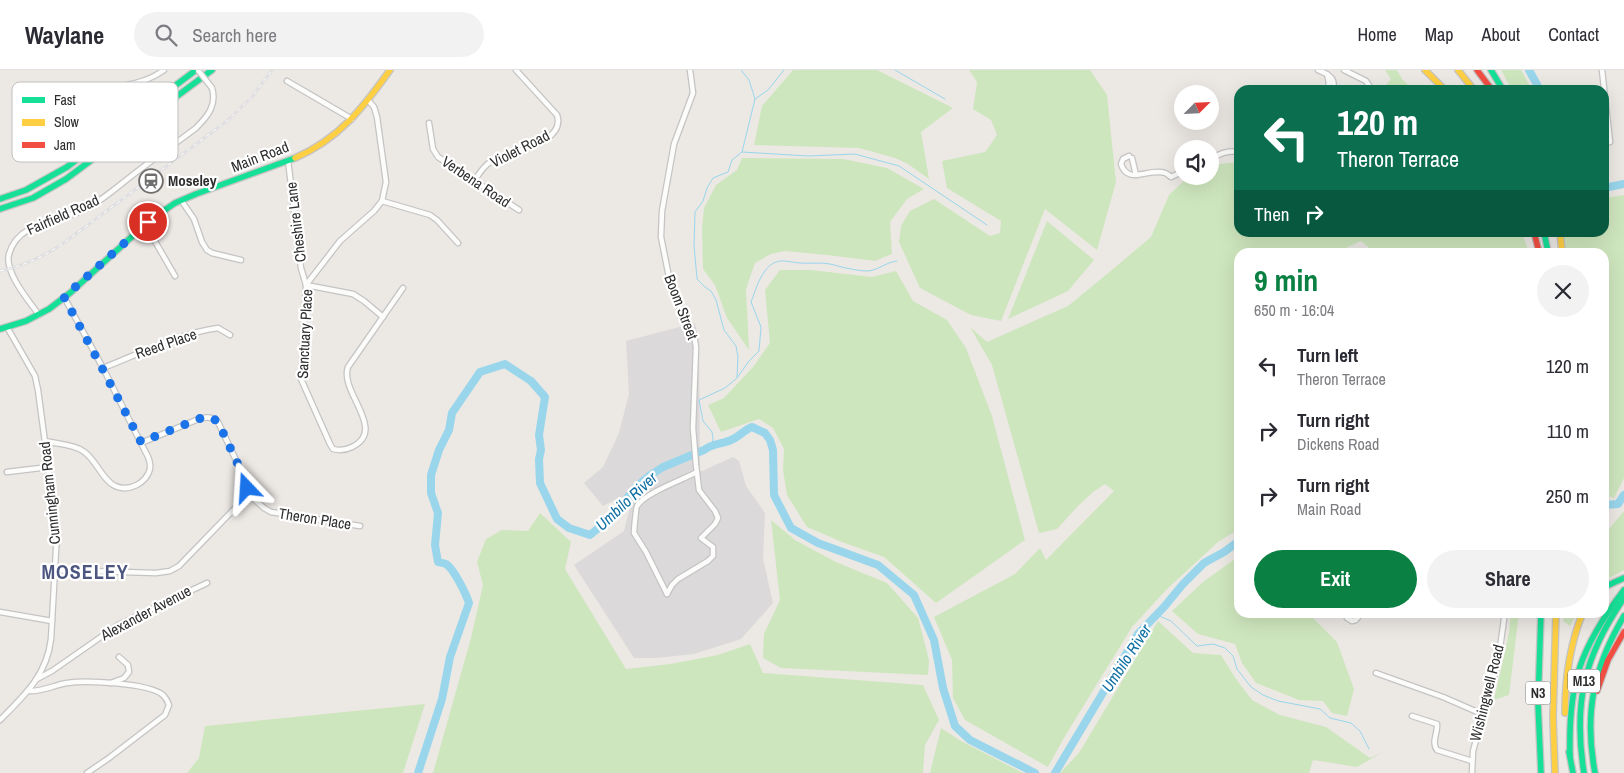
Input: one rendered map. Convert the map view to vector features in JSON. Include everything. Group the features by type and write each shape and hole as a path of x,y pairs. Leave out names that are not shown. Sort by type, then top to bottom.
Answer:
{"main road":[{"path":"178,84 197,70"},
{"path":"178,95 212,70"},
{"name":"Main Road","path":"0,329 39,315 64,297 143,226 158,214 182,200 288,160 326,141 352,119 390,70"},
{"path":"1425,70 1440,85"},
{"path":"1458,70 1470,85"},
{"path":"1477,70 1488,85"},
{"path":"1491,70 1500,85"},
{"path":"0,199 26,190 74,162"},
{"path":"0,209 33,198 66,179 89,162"},
{"path":"1609,585 1624,578"},
{"path":"1609,610 1624,590"},
{"name":"M13","path":"1584,773 1579,734 1582,686 1593,651 1606,624 1624,598"},
{"name":"M13","path":"1595,773 1590,738 1590,709 1593,688 1605,649 1624,616"},
{"name":"N3","path":"1541,618 1538,704 1541,773"},
{"name":"N3","path":"1555,773 1553,718 1556,618"},
{"path":"1573,773 1567,742 1566,691 1569,661 1581,618"},
{"path":"1570,756 1570,708 1579,667 1586,649 1603,618"},
{"path":"1595,773 1592,728 1598,687 1608,660 1624,632"}],"street":[{"path":"140,82 154,77 164,70"},
{"name":"Fairfield Road","path":"178,141 196,128 212,108 214,97 212,88 197,70"},
{"name":"Violet Road","path":"474,181 487,164 524,150 556,131 557,115 516,70"},
{"name":"Boom Street","path":"690,70 693,93 674,144 662,211 660,237 673,294 692,329 696,342 693,428 699,490 718,518 715,524 702,536 702,539 712,547 713,556 678,579 667,594 646,552 634,533 635,509 647,497 697,472"},
{"path":"1318,70 1327,74 1330,85"},
{"path":"1344,70 1366,81 1369,85"},
{"path":"1602,70 1604,85"},
{"path":"287,81 352,119"},
{"path":"368,100 374,107 377,117 386,182 382,201 430,215 458,243"},
{"name":"Verbena Road","path":"429,123 433,148 438,157 519,210"},
{"path":"1609,133 1610,142"},
{"path":"1219,154 1234,151"},
{"path":"1136,175 1130,157 1122,160 1121,168 1128,174 1136,175 1162,172 1171,177 1174,176"},
{"name":"Cheshire Lane","path":"288,160 301,268 306,285"},
{"name":"Fairfield Road","path":"39,315 20,288 10,269 9,253 18,239 28,229 67,216 92,205 150,162"},
{"path":"182,200 194,219 206,250 241,260"},
{"name":"Sanctuary Place","path":"382,201 374,211 340,241 306,285 302,326 301,379 333,448 344,450 363,438 366,425 347,380 346,372 403,288"},
{"path":"143,226 151,235 175,276"},
{"path":"306,285 353,294 382,317"},
{"path":"45,441 83,451 112,484 118,487 133,487 140,483 149,471 148,458 141,442 64,297"},
{"name":"Cunningham Road","path":"7,327 37,381 57,532 50,646 44,665 28,691"},
{"name":"Reed Place","path":"102,368 201,332 218,328 230,335"},
{"path":"55,570 156,573 175,569 239,504 247,493 243,475 218,422 211,417 201,418 141,442"},
{"path":"7,472 49,467"},
{"name":"Theron Place","path":"247,493 271,512 360,526"},
{"name":"Alexander Avenue","path":"37,679 50,672 118,624 207,583"},
{"path":"0,612 52,621"},
{"name":"Wishingwell Road","path":"1472,773 1472,761 1482,714 1498,662 1504,618"},
{"path":"110,684 124,678 129,672 128,665 119,657"},
{"path":"44,665 50,672"},
{"path":"1376,673 1444,697 1482,714"},
{"path":"0,720 28,691 40,691 65,683 76,682 140,687 164,696 168,701 168,710 161,719 87,773"},
{"path":"1412,716 1437,724 1434,743 1437,750 1472,761"}],"shaded area":[{"path":"695,323 699,341 700,472 733,457 739,461 746,486 765,513 763,559 773,603 741,639 694,654 634,658 574,565 624,531 633,501 621,497 603,506 584,483 603,467 619,433 629,394 626,341"}],"green space":[{"path":"793,70 877,70 953,108 921,132 929,179 908,164 895,158 859,148 754,145 762,106"},
{"path":"969,70 1090,70 1107,95 1116,182 1097,250 1045,209 1001,321 971,315 920,288 899,242 901,226 910,211 934,199 990,236 1000,233 1001,221 947,188 942,161 985,152 997,135 991,120 973,109 977,82"},
{"path":"1385,70 1397,70 1408,85 1386,85 1391,79"},
{"path":"1501,70 1521,70 1529,85 1509,85"},
{"path":"742,158 843,159 887,168 924,189 907,199 890,222 892,254 875,261 785,251 771,254 755,263 746,289 749,350 727,318 715,285 703,269 702,229 704,208 716,185 737,170"},
{"path":"1234,163 1234,237 1523,237 1528,248 1369,248 1361,241 1346,248 1234,248 1234,532 1218,542 1167,589 1132,627 1048,767 965,720 953,698 952,660 934,617 1015,574 1040,548 1046,560 1114,491 1105,484 1078,506 1057,529 1039,533 992,365 970,327 987,342 1068,306 1151,237 1169,195 1180,185 1219,185 1219,164"},
{"path":"1624,195 1624,478 1614,498 1609,496 1609,248 1564,248 1562,237 1609,237 1609,197"},
{"path":"1047,221 1094,260 1068,291 1008,319"},
{"path":"780,270 811,270 872,277 896,271 913,301 947,320 966,348 992,416 1025,540 936,603 884,557 807,527 787,495 783,470 784,449 773,428 759,419 721,432 708,405 724,398 753,367 770,343 765,290"},
{"path":"1624,511 1624,570 1609,578 1609,529"},
{"path":"540,513 571,542 565,569 626,669 670,664 718,655 750,644 763,673 923,685 939,720 925,745 923,773 433,773 471,638 483,585 477,562 486,539 502,530 528,531"},
{"path":"771,520 795,540 836,562 887,583 918,618 929,660 928,675 781,668 763,658 764,634 780,600"},
{"path":"1234,560 1234,618 1313,618 1337,642 1354,689 1347,716 1332,713 1323,701 1299,700 1256,683 1242,663 1235,644 1198,634 1172,611 1203,582"},
{"path":"1510,618 1518,618 1509,695 1494,700"},
{"path":"1564,618 1574,618 1570,626 1563,621"},
{"path":"1158,621 1193,653 1221,655 1252,700 1280,715 1326,727 1370,758 1383,752 1357,767 1313,760 1309,773 1060,773 1079,753"},
{"path":"425,704 403,773 187,773 199,758 205,726"},
{"path":"941,728 961,741 1023,773 930,773"}],"waterway":[{"path":"737,377 738,357 736,346 724,330 716,300 711,291 697,279 694,245 695,212 703,201 707,188 713,178 728,172 732,160 742,152 755,99 749,80 741,70"},
{"path":"755,99 768,90 784,70"},
{"path":"895,70 945,99"},
{"name":"Umbilo River","path":"1529,70 1537,85"},
{"path":"742,152 808,156 855,154 899,166 987,225"},
{"name":"Umbilo River","path":"1609,187 1624,184"},
{"path":"712,446 712,432 703,421 699,400 725,388 737,378 759,351 761,327 751,302 760,278 769,266 781,261 826,263 854,270 868,271 897,261"},
{"name":"Umbilo River","path":"418,773 442,699 450,657 469,603 453,571 446,564 438,562 435,545 438,513 431,493 431,475 439,450 449,430 452,413 480,372 505,364 531,381 545,397 539,435 541,450 539,459 540,483 557,519 569,528 590,535 613,516 635,488 663,467 710,446 731,440 752,427 765,433 770,440 773,450 774,495 791,528 818,543 878,565 914,595 934,640 943,688 955,726 970,740 1035,773"},
{"name":"Umbilo River","path":"1609,505 1618,504 1624,495"},
{"name":"Umbilo River","path":"1055,773 1138,634 1204,563 1234,545"},
{"path":"1157,615 1171,621 1197,646 1213,644 1225,648 1233,656 1237,669 1251,687 1263,695 1278,701 1320,709 1330,718 1351,723 1360,731 1369,749"}],"railway":[{"path":"178,158 227,121 252,97 272,70"},
{"path":"0,271 34,260 50,252 172,162"}],"traffic: fast":[{"path":"178,84 196,70"},
{"path":"178,95 212,70"},
{"path":"1491,70 1500,85"},
{"path":"0,329 26,321 49,309 70,293 149,221 175,203 295,158"},
{"path":"0,199 26,190 74,162"},
{"path":"0,209 33,198 66,179 89,162"},
{"path":"1545,237 1547,248"},
{"path":"1609,585 1624,578"},
{"path":"1609,611 1624,590"},
{"path":"1584,773 1580,724 1581,702 1585,681 1599,640 1624,598"},
{"path":"1595,773 1591,731 1591,711 1594,692 1605,654 1624,616"},
{"path":"1541,618 1538,704 1541,773"},
{"path":"1570,756 1571,707 1580,667 1587,649 1605,618"},
{"path":"1569,752 1573,773"}],"traffic: slow":[{"path":"295,158 325,142 349,121 360,110 390,70"},
{"path":"1425,70 1440,85"},
{"path":"1458,70 1470,85"},
{"path":"1560,237 1562,248"},
{"path":"1555,773 1553,718 1556,618"},
{"path":"1565,713 1569,661 1581,618"}],"traffic: jam":[{"path":"1477,70 1488,85"},
{"path":"1535,237 1538,248"},
{"path":"1597,691 1608,660 1624,632"}],"place":[{"name":"Moseley","path":"151,181"}],"district":[{"name":"MOSELEY","path":"85,572"}],"route":[{"path":"148,222 64,297 141,442 201,418 211,417 218,422 243,475 247,488"}]}
